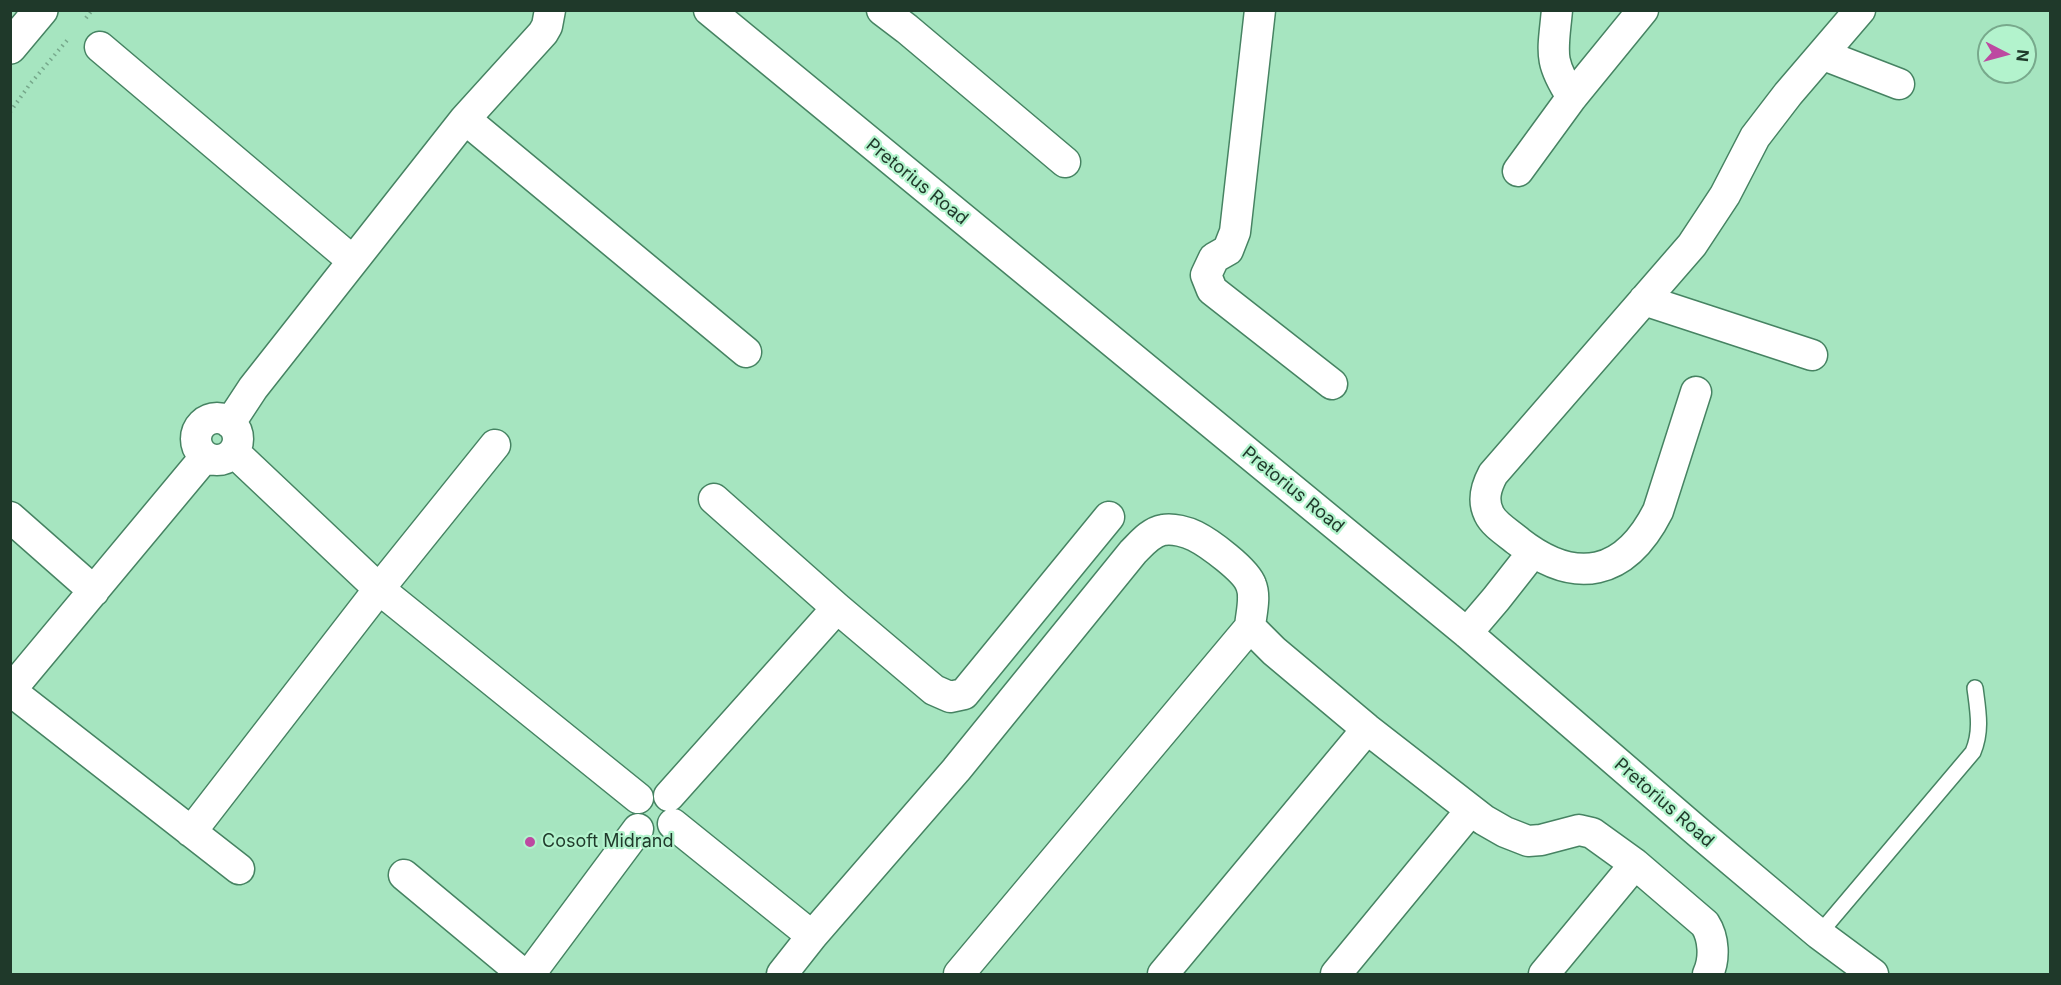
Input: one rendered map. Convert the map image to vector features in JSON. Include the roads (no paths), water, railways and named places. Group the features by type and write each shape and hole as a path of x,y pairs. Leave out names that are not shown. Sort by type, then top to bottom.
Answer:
{"street":[{"path":"10,47 41,10"},
{"path":"230,423 253,388 465,119 543,33 550,10"},
{"name":"Pretorius Road","path":"709,10 1467,633 1690,826 1819,934 1873,975"},
{"path":"882,10 914,20 1065,162"},
{"path":"1260,10 1235,232 1228,250 1214,258 1206,275 1212,290 1332,384"},
{"path":"1557,10 1552,57 1558,75 1572,97"},
{"path":"1518,171 1572,97 1643,10"},
{"path":"1696,392 1658,511 1649,530 1619,559 1601,568 1580,569 1562,566 1533,552 1490,517 1485,500 1487,484 1499,466 1692,245 1725,195 1755,137 1788,94 1824,55 1860,10"},
{"path":"100,47 352,261"},
{"path":"1824,55 1899,84"},
{"path":"465,119 746,352"},
{"path":"1644,300 1812,355"},
{"path":"212,419 222,419 230,423 236,429 237,448 223,460 205,457 196,440 198,431 212,419"},
{"path":"191,832 379,589 495,445"},
{"path":"234,452 379,589 638,798"},
{"path":"205,457 11,691 239,869"},
{"path":"714,499 837,608 934,690 946,697 964,694 1109,517"},
{"path":"10,517 94,591"},
{"path":"782,975 812,936 956,770 1133,552 1148,537 1163,530 1181,531 1194,535 1245,574 1253,591 1250,627 959,975"},
{"path":"1467,633 1533,552"},
{"path":"812,936 671,810 660,791 641,794 634,801 631,811 638,829 647,834 657,835 666,831 671,810 837,608"},
{"path":"1250,627 1274,651 1367,729 1494,826 1528,841 1579,830 1587,831 1635,864 1706,924 1711,939 1712,955 1711,967 1707,975"},
{"path":"1163,975 1367,729"},
{"path":"1336,975 1471,810"},
{"path":"530,975 638,829"},
{"path":"1544,975 1635,864"},
{"path":"404,875 523,975"}],"lane":[{"path":"1819,934 1973,753 1980,725 1976,688"}],"place":[{"name":"Cosoft Midrand","path":"530,842"}]}
